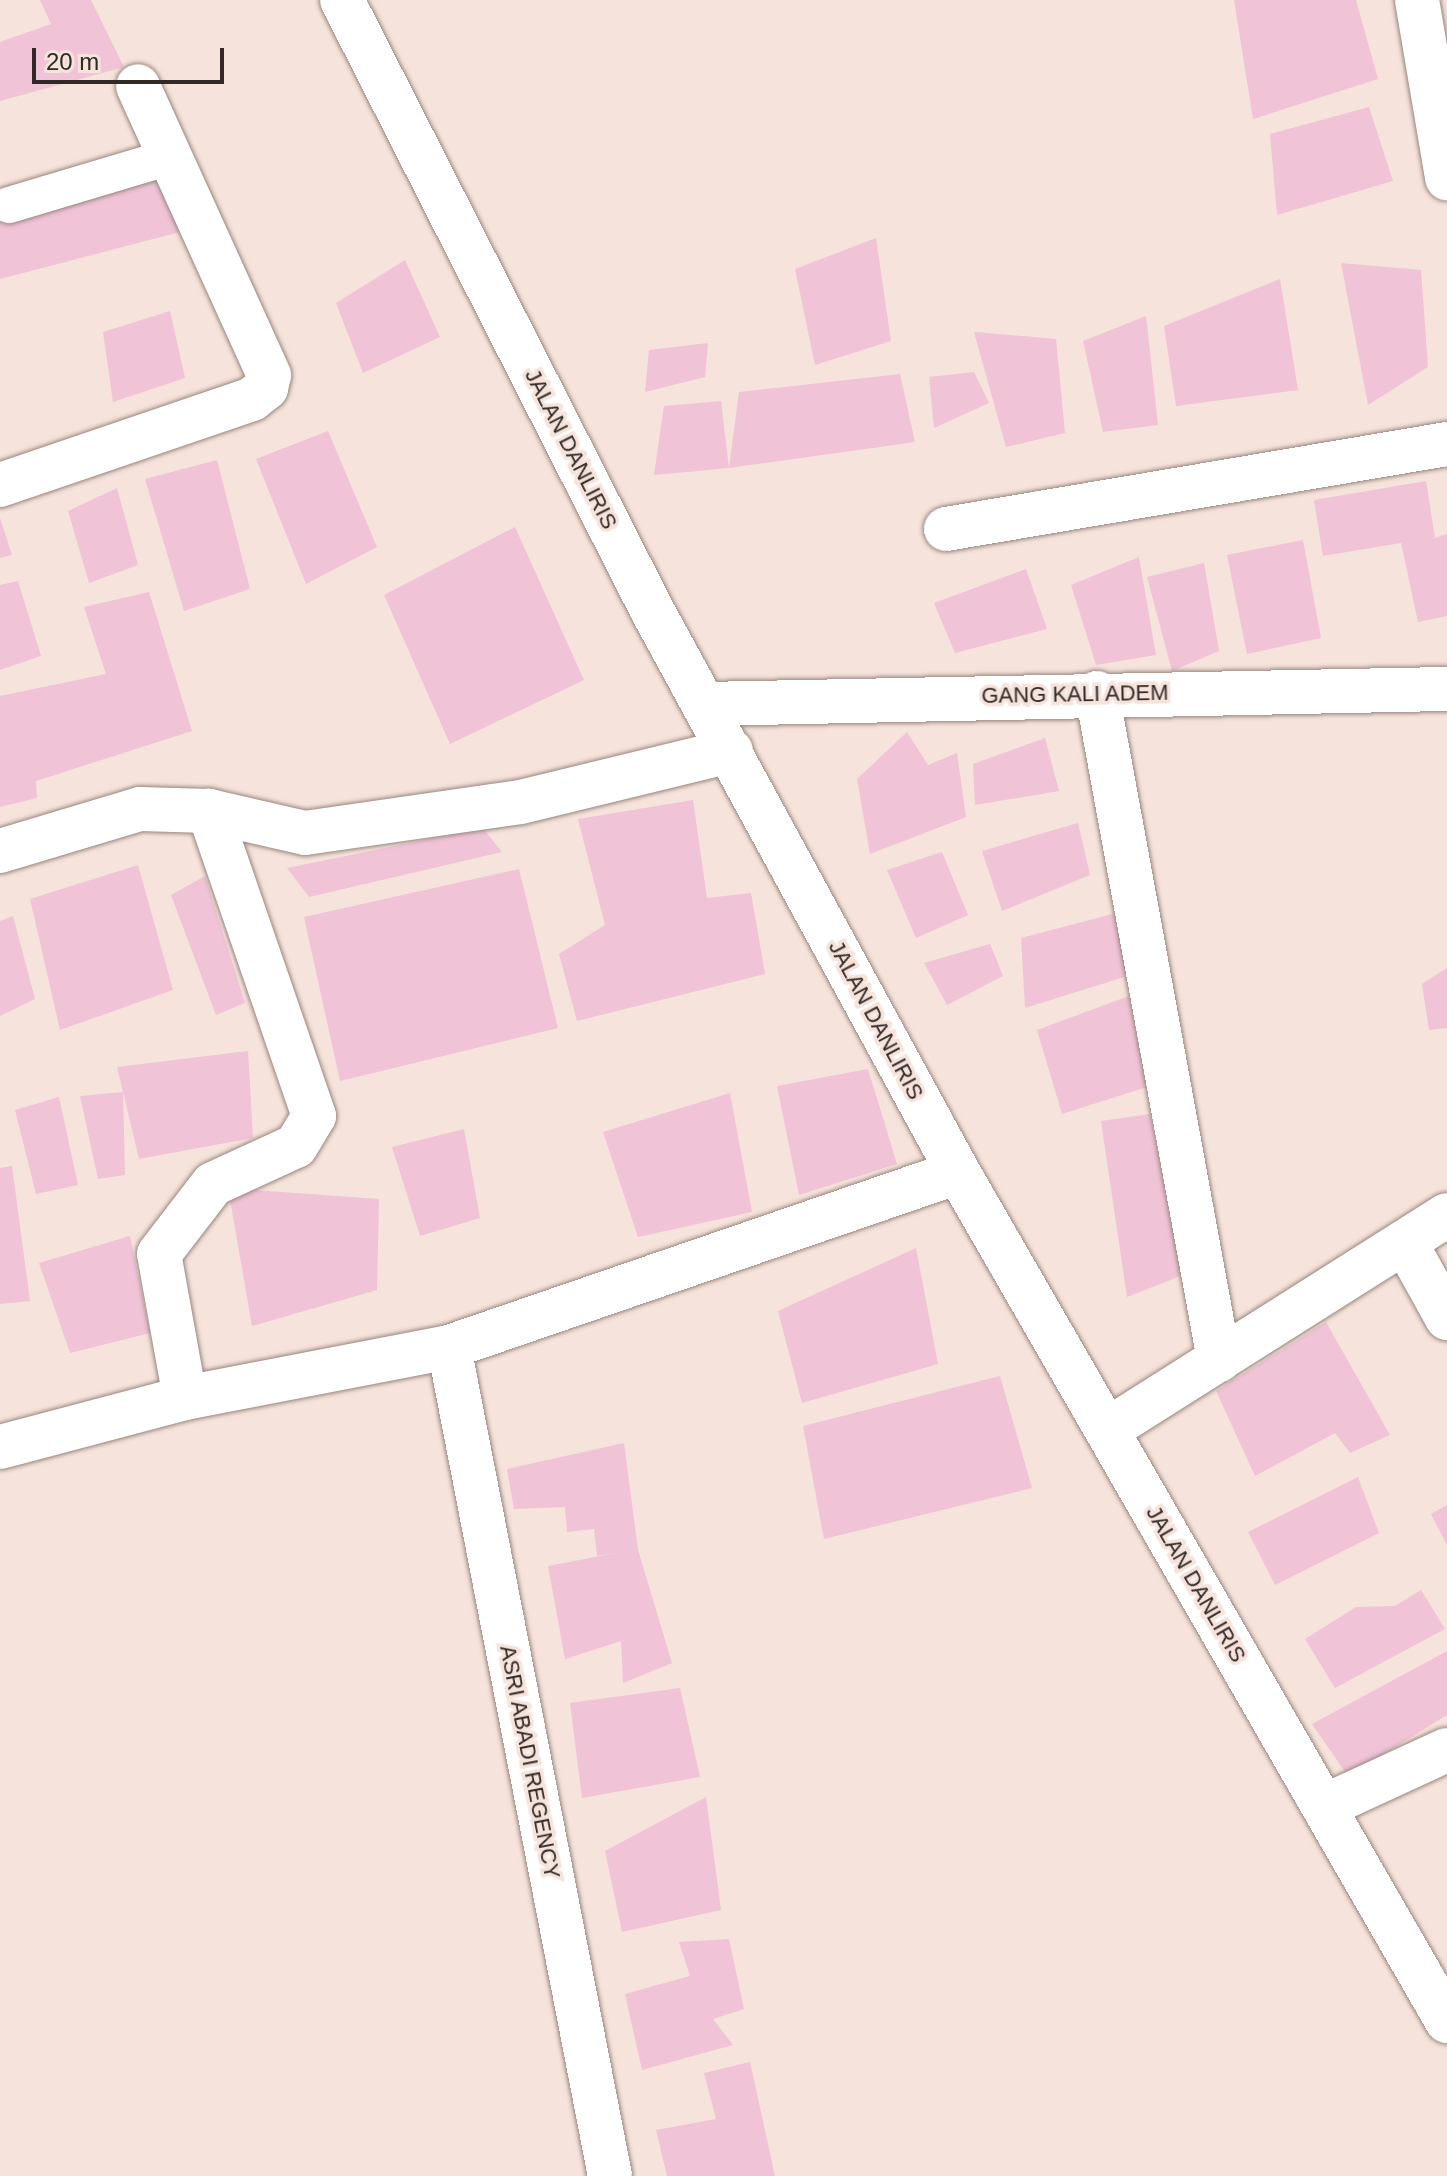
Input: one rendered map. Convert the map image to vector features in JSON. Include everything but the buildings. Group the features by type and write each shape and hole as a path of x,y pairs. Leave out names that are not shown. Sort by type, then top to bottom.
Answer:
{"street":[{"name":"JALAN DANLIRIS","path":"342,0 704,704 958,1172 1447,2021"},
{"path":"1417,0 1447,178"},
{"path":"0,485 252,399 266,388 269,375 138,86"},
{"path":"946,529 1447,444"},
{"name":"GANG KALI ADEM","path":"704,704 1097,693 1447,689"},
{"path":"1097,693 1219,1360"},
{"path":"0,851 140,809 209,811 305,833 521,802 731,751"},
{"path":"185,1398 159,1254 213,1184 296,1146 314,1116 209,811"},
{"path":"0,1447 185,1398 449,1347 958,1172"},
{"path":"1107,1430 1447,1215"},
{"path":"1405,1242 1447,1318"},
{"name":"ASRI ABADI REGENCY","path":"449,1347 610,2176"},
{"path":"1325,1806 1447,1750"}],"lane":[{"path":"9,205 170,157"}]}
